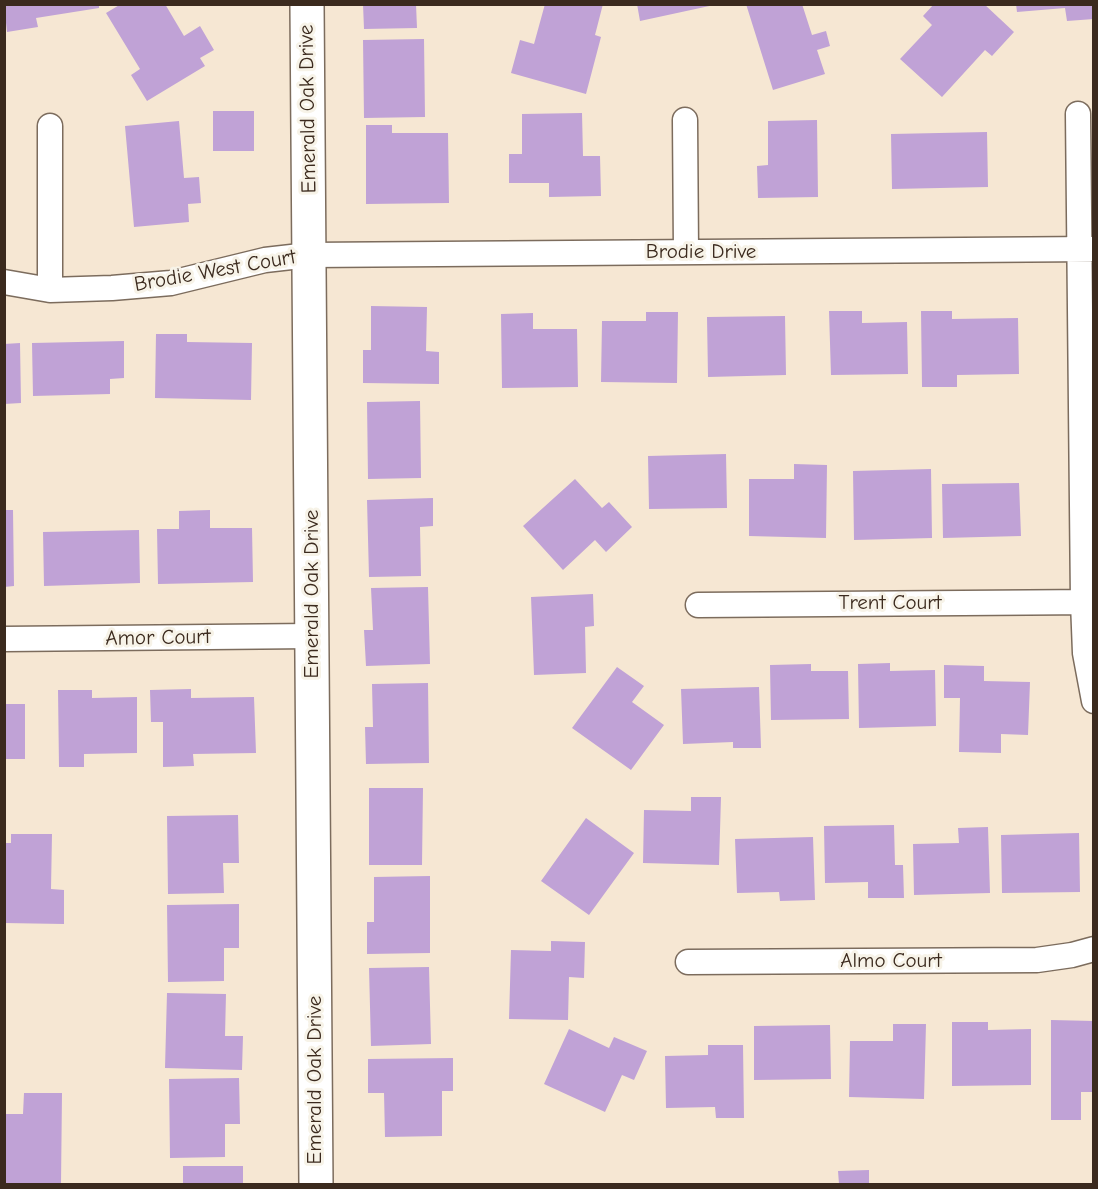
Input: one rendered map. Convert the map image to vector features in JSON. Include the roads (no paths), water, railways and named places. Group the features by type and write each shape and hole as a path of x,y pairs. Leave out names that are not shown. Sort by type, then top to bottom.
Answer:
{"street":[{"name":"Emerald Oak Drive","path":"307,4 315,1185"},
{"path":"1078,114 1086,249 1088,602 1085,653 1094,701"},
{"path":"686,120 686,252"},
{"path":"50,126 50,290"},
{"name":"Brodie Drive","path":"309,255 1086,249"},
{"name":"Brodie West Court","path":"4,282 50,290 171,283 265,260 309,255"},
{"name":"Trent Court","path":"698,605 1088,602"},
{"name":"Amor Court","path":"4,639 312,636"},
{"name":"Almo Court","path":"688,962 1036,960 1072,956 1094,950"}]}
